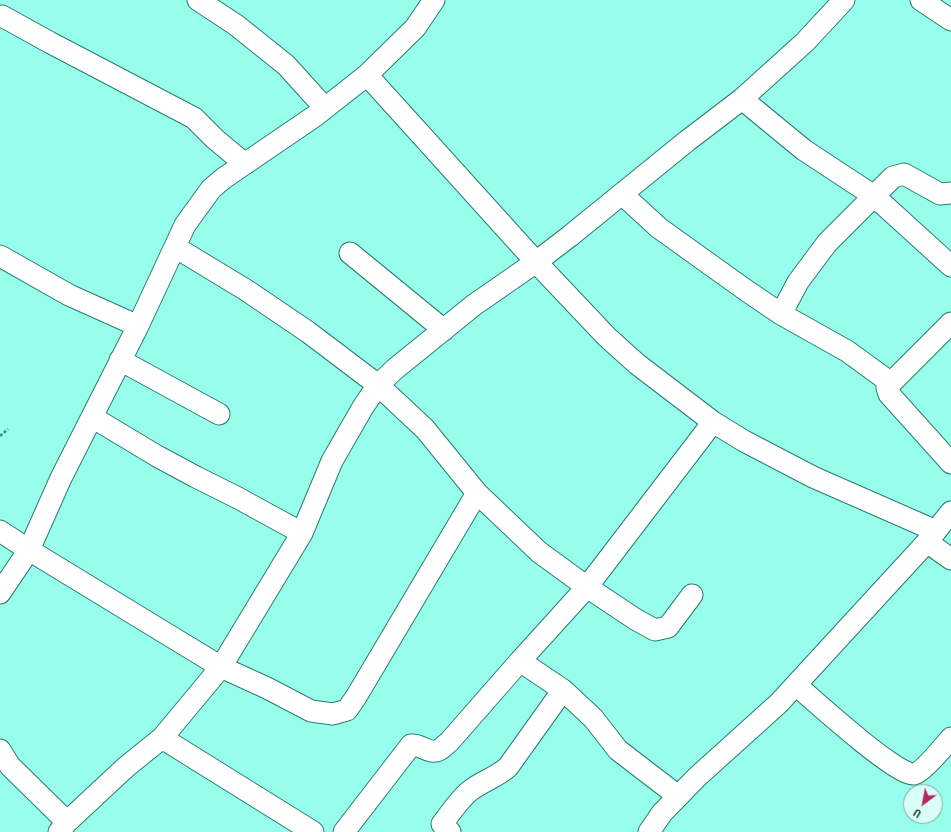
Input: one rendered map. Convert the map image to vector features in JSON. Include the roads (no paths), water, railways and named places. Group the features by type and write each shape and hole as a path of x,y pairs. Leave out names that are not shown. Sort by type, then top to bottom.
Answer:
{"street":[{"path":"198,0 236,25 286,65 325,108"},
{"path":"0,593 29,550 61,478 138,326 185,225 211,189 224,178 325,108 367,75 415,28 434,0"},
{"path":"0,750 10,766 63,827 126,767 162,738 221,667 302,533 332,461 363,407 378,385 395,369 474,305 536,262 742,99 805,42 844,0"},
{"path":"921,0 951,20"},
{"path":"3,13 49,42 194,118 215,139 245,164"},
{"path":"367,75 536,262 607,337 637,364 713,422 744,441 931,537 951,559"},
{"path":"742,99 804,150 874,196 951,266"},
{"path":"781,314 798,282 827,243 893,177 904,174 940,194 951,193"},
{"path":"622,194 659,228 747,291 781,314 846,351 891,383"},
{"path":"175,248 246,290 308,332 378,385 425,429 477,493 538,552 587,587 635,619 655,630 668,627 692,595"},
{"path":"350,253 444,330"},
{"path":"0,256 69,295 138,326"},
{"path":"951,323 887,388 889,394 951,463"},
{"path":"120,360 219,414"},
{"path":"92,417 163,460 238,498 302,533"},
{"path":"344,832 411,745 417,745 429,751 438,751 449,742 587,587 713,422"},
{"path":"0,531 221,667 267,688 311,711 333,714 347,710 367,679 477,493"},
{"path":"649,832 662,813 697,776 779,704 931,537 951,512"},
{"path":"520,661 563,690 593,718 618,750 678,796"},
{"path":"796,685 852,734 907,773 914,774 921,770 951,738"},
{"path":"443,829 469,792 479,784 500,774 508,767 563,690"},
{"path":"162,738 313,832"}]}
